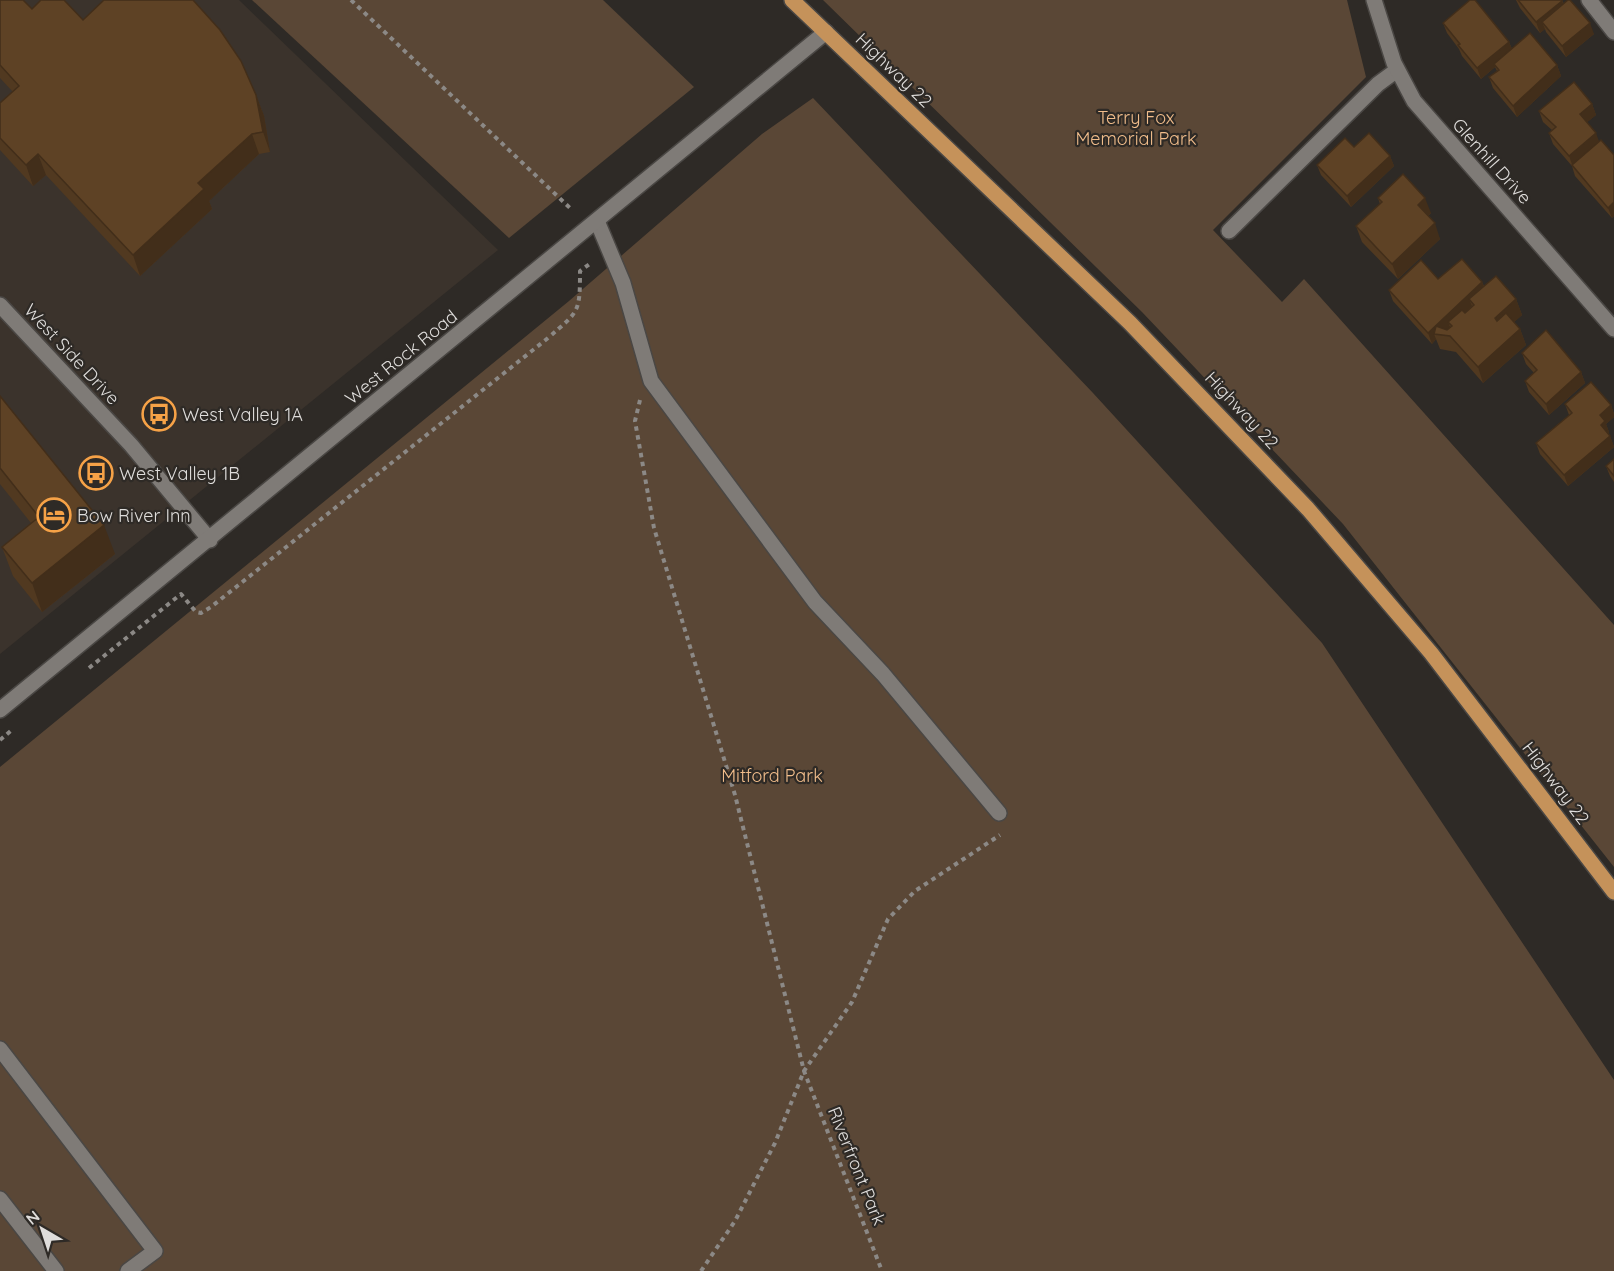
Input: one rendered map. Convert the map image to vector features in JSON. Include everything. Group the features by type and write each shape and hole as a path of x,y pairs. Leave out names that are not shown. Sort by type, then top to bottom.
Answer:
{"main road":[{"name":"Highway 22","path":"792,0 1137,331 1308,509 1431,653 1614,891"}],"street":[{"name":"Glenhill Drive","path":"1374,0 1397,70 1426,117 1614,329"},
{"path":"1589,0 1614,32"},
{"name":"West Rock Road","path":"0,710 210,540 826,32"},
{"path":"1229,231 1378,84 1397,70"},
{"path":"597,221 623,283 651,381 816,602 883,674 999,813"},
{"name":"West Side Drive","path":"0,305 131,445 210,540"},
{"path":"0,1049 154,1251 128,1271"},
{"path":"0,1199 56,1271"}],"path":[{"path":"351,0 571,209"},
{"path":"181,594 196,612 201,614 548,338 576,314 580,305 580,272"},
{"name":"Riverfront Park","path":"651,381 640,400 635,421 654,528 735,795 804,1071 882,1271"},
{"path":"701,1271 735,1221 775,1143 804,1071 852,1002 888,919 915,891 1001,834 1006,828 999,813"}],"shaded area":[{"path":"0,0 239,0 498,250 0,654"}],"green space":[{"path":"252,0 603,0 694,87 509,238"},
{"name":"Terry Fox Memorial Park","path":"823,0 1347,0 1366,77 1213,230 1282,302 1304,279 1614,625 1614,867 1343,524 1142,312"},
{"name":"Mitford Park","path":"813,98 1093,393 1322,643 1614,1080 1614,1271 0,1271 0,767 569,301 762,134"}],"building":[{"path":"0,0 23,0 32,9 41,0 64,0 83,20 104,0 193,0 220,30 241,61 256,95 263,132 252,134 198,183 204,189 133,255 38,154 26,165 0,138 0,103 19,86 0,65"},
{"path":"1470,0 1475,0 1509,42 1477,68 1443,23"},
{"path":"1518,0 1562,0 1562,1 1536,22"},
{"path":"1568,0 1590,23 1562,46 1542,22"},
{"path":"1530,33 1557,65 1513,106 1489,77 1499,70 1494,64"},
{"path":"1574,82 1592,104 1580,114 1596,133 1569,156 1549,133 1556,127 1539,111"},
{"path":"1369,133 1390,156 1347,196 1317,165 1345,138 1354,147"},
{"path":"1601,140 1614,155 1614,202 1608,208 1572,165"},
{"path":"1403,174 1425,198 1418,205 1435,223 1392,264 1356,226 1382,202 1378,198"},
{"path":"1462,259 1482,282 1428,333 1389,290 1421,260 1438,279"},
{"path":"1496,276 1516,299 1495,318 1497,321 1506,313 1520,329 1478,367 1450,336 1434,334 1436,326 1447,330 1452,326 1448,322 1462,310 1465,313 1474,305 1469,299"},
{"path":"1546,330 1581,372 1546,404 1525,381 1537,370 1522,353"},
{"path":"1591,382 1611,405 1600,415 1605,421 1601,425 1610,436 1564,475 1536,443 1572,413 1565,404"},
{"name":"Bow River Inn","path":"0,396 104,525 32,583 2,547 39,517 0,468"},
{"path":"1614,459 1614,476 1606,466"}],"place":[{"name":"West Valley 1A","path":"159,414"},
{"name":"West Valley 1B","path":"96,473"},
{"name":"Bow River Inn","path":"54,515"}]}
